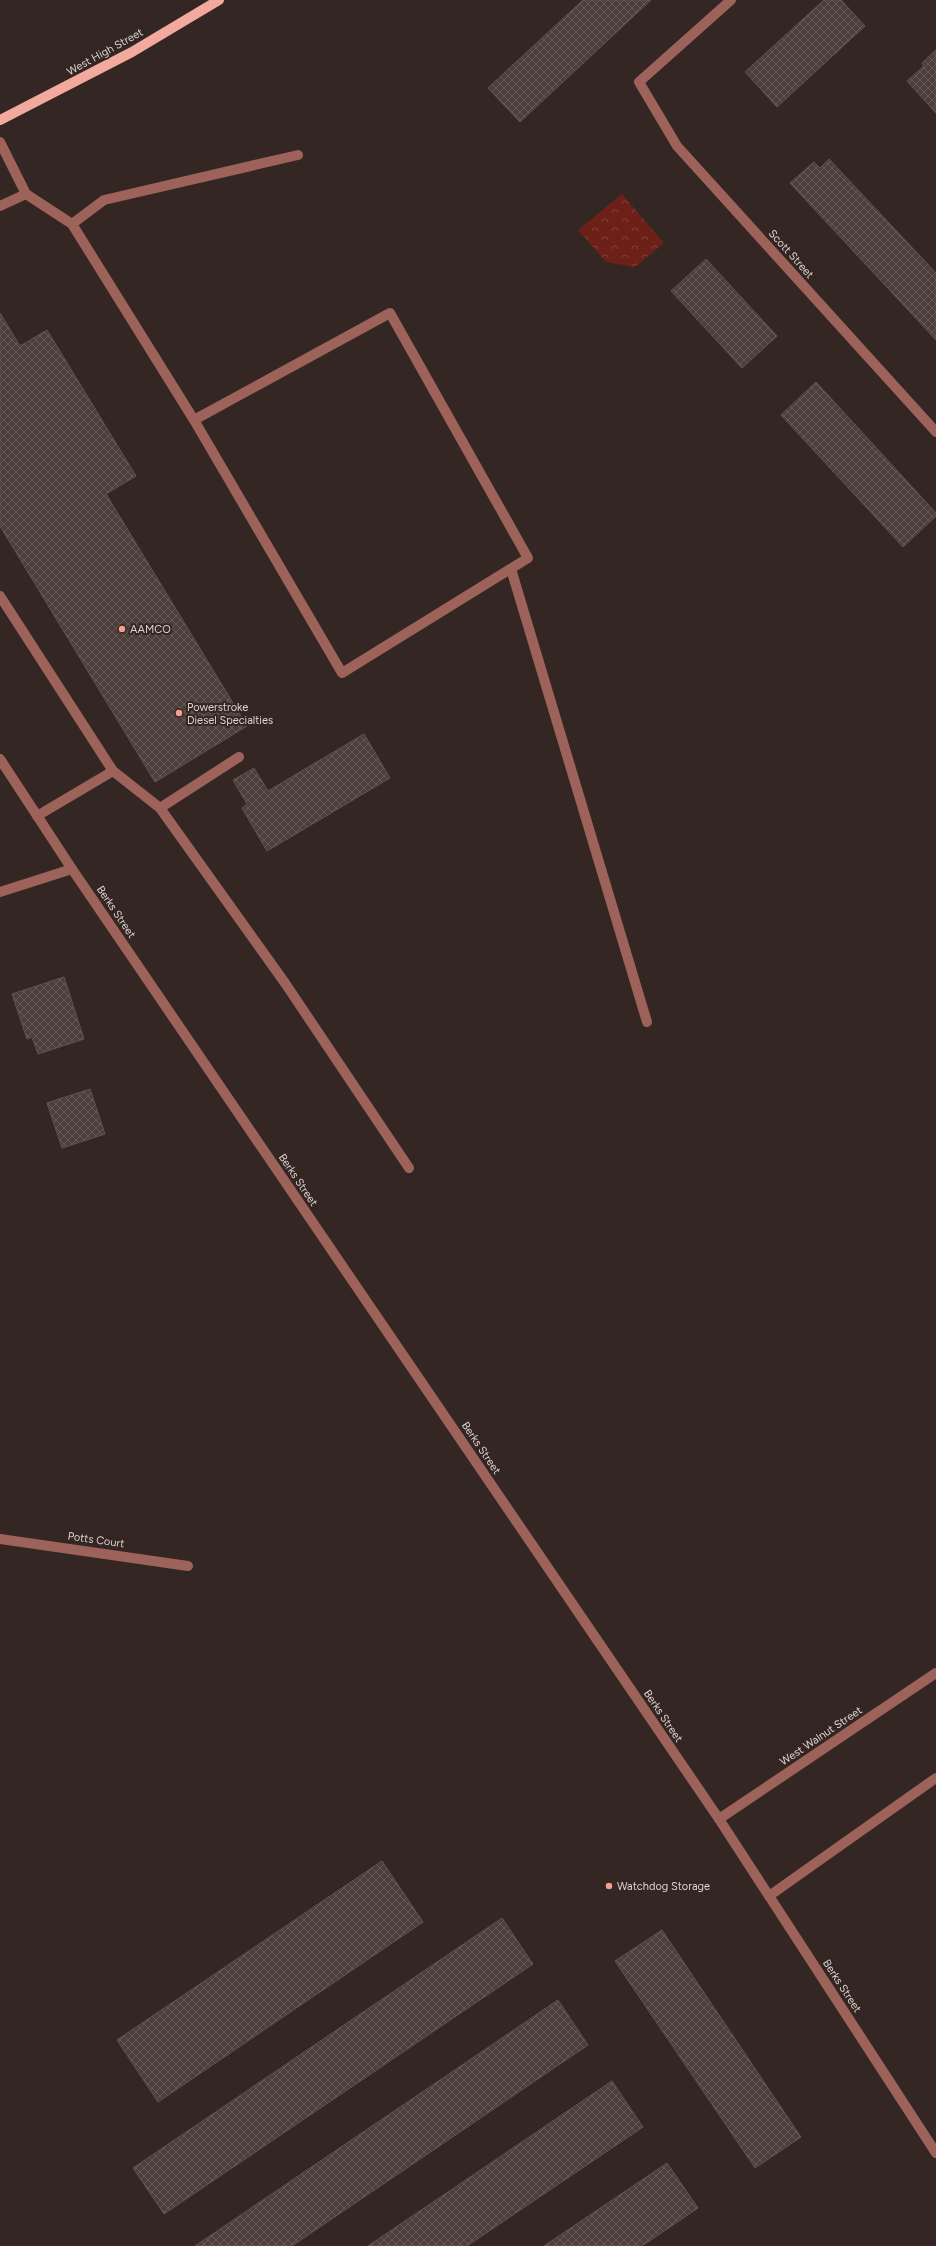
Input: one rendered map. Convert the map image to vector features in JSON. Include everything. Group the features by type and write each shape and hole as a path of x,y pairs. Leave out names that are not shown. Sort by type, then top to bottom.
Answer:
{"main road":[{"name":"West High Street","path":"0,120 132,52 219,0"}],"street":[{"name":"Scott Street","path":"731,0 639,82 677,146 936,432"},
{"path":"0,142 26,194 72,224 194,420 342,674 528,558 390,313 194,420"},
{"path":"72,224 104,200 298,155"},
{"path":"0,206 26,194"},
{"path":"511,569 647,1022"},
{"path":"0,596 114,771 160,808 285,983 409,1168"},
{"path":"160,808 239,757"},
{"name":"Berks Street","path":"0,759 72,869 719,1819 936,2153"},
{"path":"37,816 114,771"},
{"path":"0,892 72,869"},
{"name":"Potts Court","path":"0,1539 188,1566"},
{"name":"West Walnut Street","path":"719,1819 936,1673"},
{"path":"769,1896 936,1778"}],"green space":[{"path":"622,194 664,243 635,267 606,262 578,230"}],"building":[{"path":"583,0 651,0 520,122 488,88"},
{"path":"824,0 841,0 865,26 777,107 745,72"},
{"path":"936,50 936,113 907,81 924,66 922,63"},
{"path":"829,159 936,273 936,340 790,183 814,162 820,168"},
{"path":"706,259 777,336 742,368 671,291"},
{"path":"0,313 20,346 47,330 136,476 106,494 247,726 155,782 0,526"},
{"path":"816,382 936,513 936,516 903,547 781,415"},
{"path":"364,734 390,778 267,851 242,808 247,804 233,780 254,768 268,791"},
{"path":"64,977 84,1039 38,1054 32,1037 27,1039 12,994"},
{"path":"90,1089 105,1134 62,1148 47,1103"},
{"path":"382,1861 423,1922 158,2102 117,2040"},
{"path":"502,1918 533,1964 164,2214 133,2168"},
{"path":"662,1930 801,2137 755,2168 615,1961"},
{"path":"558,2000 588,2045 292,2246 195,2246"},
{"path":"612,2081 643,2127 467,2246 368,2246"},
{"path":"667,2163 698,2208 642,2246 544,2246"}],"place":[{"name":"AAMCO","path":"122,629"},
{"name":"Powerstroke Diesel Specialties","path":"179,713"},
{"name":"Watchdog Storage","path":"609,1886"}]}
